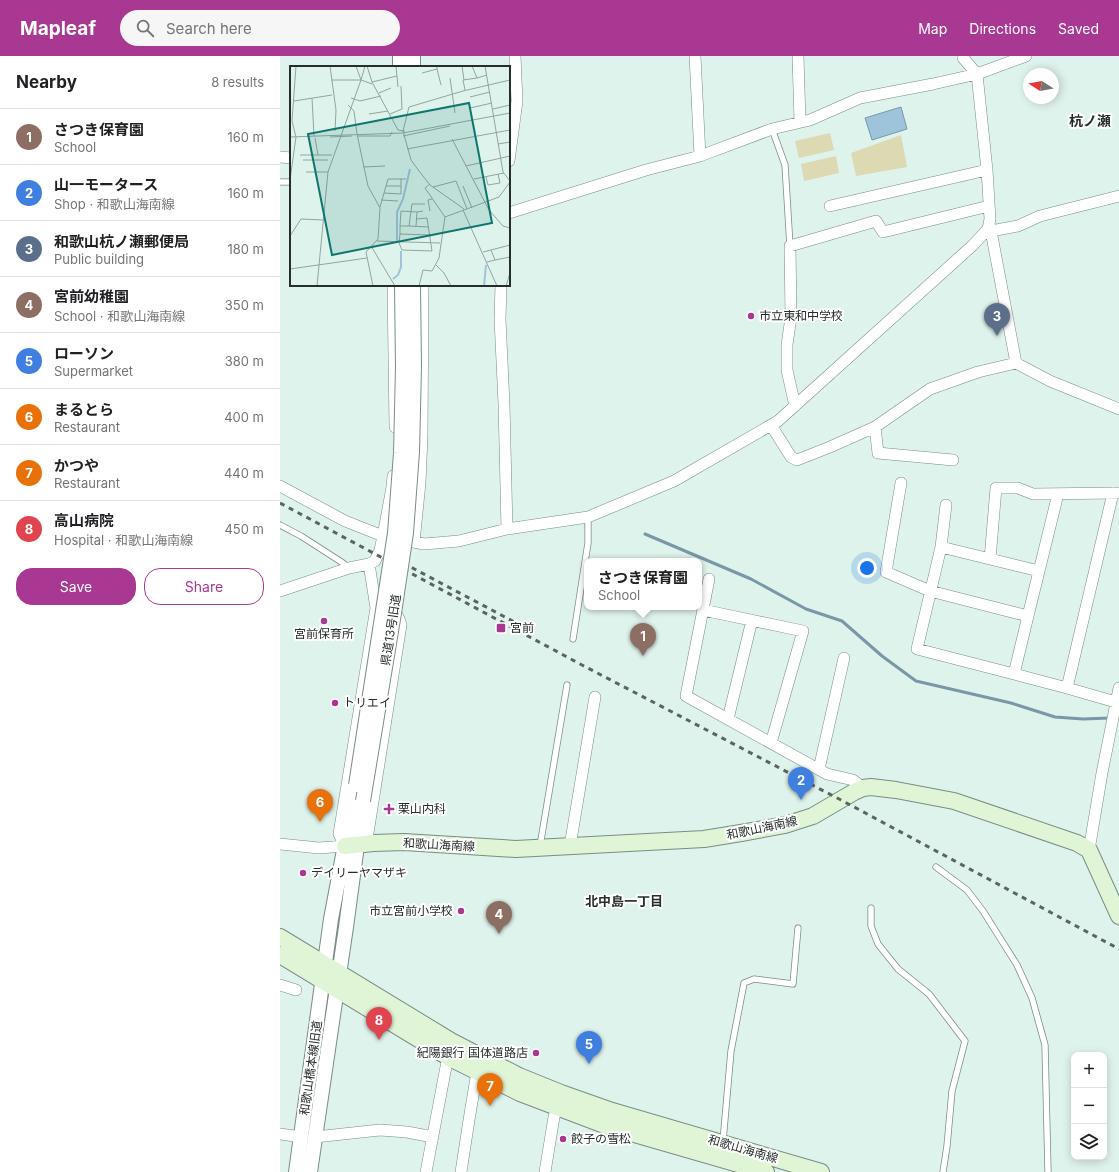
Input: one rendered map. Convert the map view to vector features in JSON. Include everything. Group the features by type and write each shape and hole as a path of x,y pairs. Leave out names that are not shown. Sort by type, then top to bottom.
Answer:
{"main road":[{"name":"和歌山海南線","path":"351,845 404,842 516,849 704,839 741,834 778,826 813,816 854,792 863,788 871,787 954,801 1064,838 1089,850"},
{"path":"1089,850 1115,899 1119,916"},
{"name":"和歌山海南線","path":"280,937 451,1041 519,1076 607,1126 766,1172"},
{"name":"和歌山海南線","path":"280,955 448,1057 520,1093 612,1111 821,1172"}],"street":[{"path":"510,153 517,100 515,56"},
{"path":"695,56 700,156"},
{"path":"798,56 800,122"},
{"path":"963,56 963,58 977,74 988,170 990,230 1016,363"},
{"path":"510,213 646,170 700,156 772,129 810,120 860,98 977,74 1026,56"},
{"path":"280,157 290,158"},
{"path":"830,206 988,170"},
{"path":"280,486 345,521 383,536 424,544 459,541 507,529 588,517 674,481 771,425 795,406 990,230 1018,226 1040,216 1119,196"},
{"path":"795,406 787,370 787,345 791,317 790,246 876,221 883,232 990,206"},
{"path":"280,591 349,568 369,564 375,561 378,556 392,487 395,436 393,286"},
{"name":"県道13号旧道","path":"339,973 351,845 395,533 401,453 403,366 402,286"},
{"name":"県道13号旧道","path":"358,799 394,613 406,533 412,452 414,366 413,286"},
{"path":"414,542 420,483 423,286"},
{"path":"501,286 500,319 507,529"},
{"path":"771,425 791,456 797,460 875,427 930,390 978,372 1016,363 1050,381 1119,408"},
{"path":"875,427 878,453 953,460"},
{"path":"902,484 886,572 930,591 1028,616"},
{"path":"990,559 996,488 1018,488 1033,494 1116,493 1067,688"},
{"path":"1014,674 1058,494"},
{"path":"946,505 941,547 917,649 1117,702"},
{"path":"941,547 1039,571"},
{"path":"351,845 339,834 376,608 369,564"},
{"path":"709,579 686,696 827,774 852,780 863,788"},
{"path":"280,844 319,848 351,845 368,833 401,625 399,617 392,611 376,608"},
{"path":"704,610 802,631 771,743"},
{"path":"728,719 752,620"},
{"path":"818,769 844,658"},
{"path":"1089,850 1119,688"},
{"path":"570,846 595,697"},
{"name":"県道13号旧道","path":"325,964 332,918 351,845"},
{"name":"和歌山橋本線旧道","path":"296,1172 308,1137 330,985 325,964"},
{"name":"和歌山橋本線旧道","path":"330,985 339,973"},
{"path":"280,985 296,990"},
{"path":"426,1172 451,1041"},
{"path":"461,1172 468,1120 477,1072"},
{"path":"545,1172 559,1100"},
{"path":"280,1134 308,1137 380,1130 407,1132 433,1137"},
{"name":"和歌山橋本線旧道","path":"308,1137 310,1172"}],"lane":[{"path":"772,129 786,165 790,246"},
{"path":"586,558 588,543 588,517"},
{"path":"280,525 301,536 349,568"},
{"path":"573,639 584,569"},
{"path":"539,848 567,685"},
{"path":"936,867 967,890 983,911 1017,965 1032,998 1045,1045 1048,1172"},
{"path":"871,908 871,926 878,944 898,969 930,994 964,1041 952,1091 943,1172"},
{"path":"723,1143 731,1051 744,983 754,979 793,984 798,928"}],"shaded area":[{"path":"830,133 834,150 799,158 795,141"},
{"path":"901,135 907,167 856,176 851,153"},
{"path":"836,156 839,173 804,181 801,164"}],"water":[{"path":"901,107 907,129 872,140 865,118"}],"waterway":[{"path":"645,534 702,558"},
{"path":"702,558 751,579 806,609 842,621 882,656 916,681 1011,703 1055,717 1083,719 1110,718"}],"railway":[{"path":"280,503 582,665 841,800 1119,949"},
{"path":"403,563 522,626"}],"place":[{"name":"市立東和中学校","path":"751,316"},
{"name":"和歌山杭ノ瀬郵便局","path":"997,336"},
{"name":"宮前保育所","path":"324,621"},
{"name":"宮前","path":"501,628"},
{"name":"さつき保育園","path":"643,656"},
{"name":"トリエイ","path":"335,703"},
{"name":"山一モータース","path":"801,800"},
{"name":"栗山内科","path":"389,809"},
{"name":"まるとら","path":"320,822"},
{"name":"デイリーヤマザキ","path":"303,873"},
{"name":"市立宮前小学校","path":"461,911"},
{"name":"宮前幼稚園","path":"499,934"},
{"name":"高山病院","path":"379,1040"},
{"name":"紀陽銀行 国体道路店","path":"536,1053"},
{"name":"ローソン","path":"589,1064"},
{"name":"かつや","path":"490,1106"},
{"name":"餃子の雪松","path":"563,1139"}],"district":[{"name":"杭ノ瀬","path":"1090,121"},
{"name":"北中島一丁目","path":"624,901"}]}
